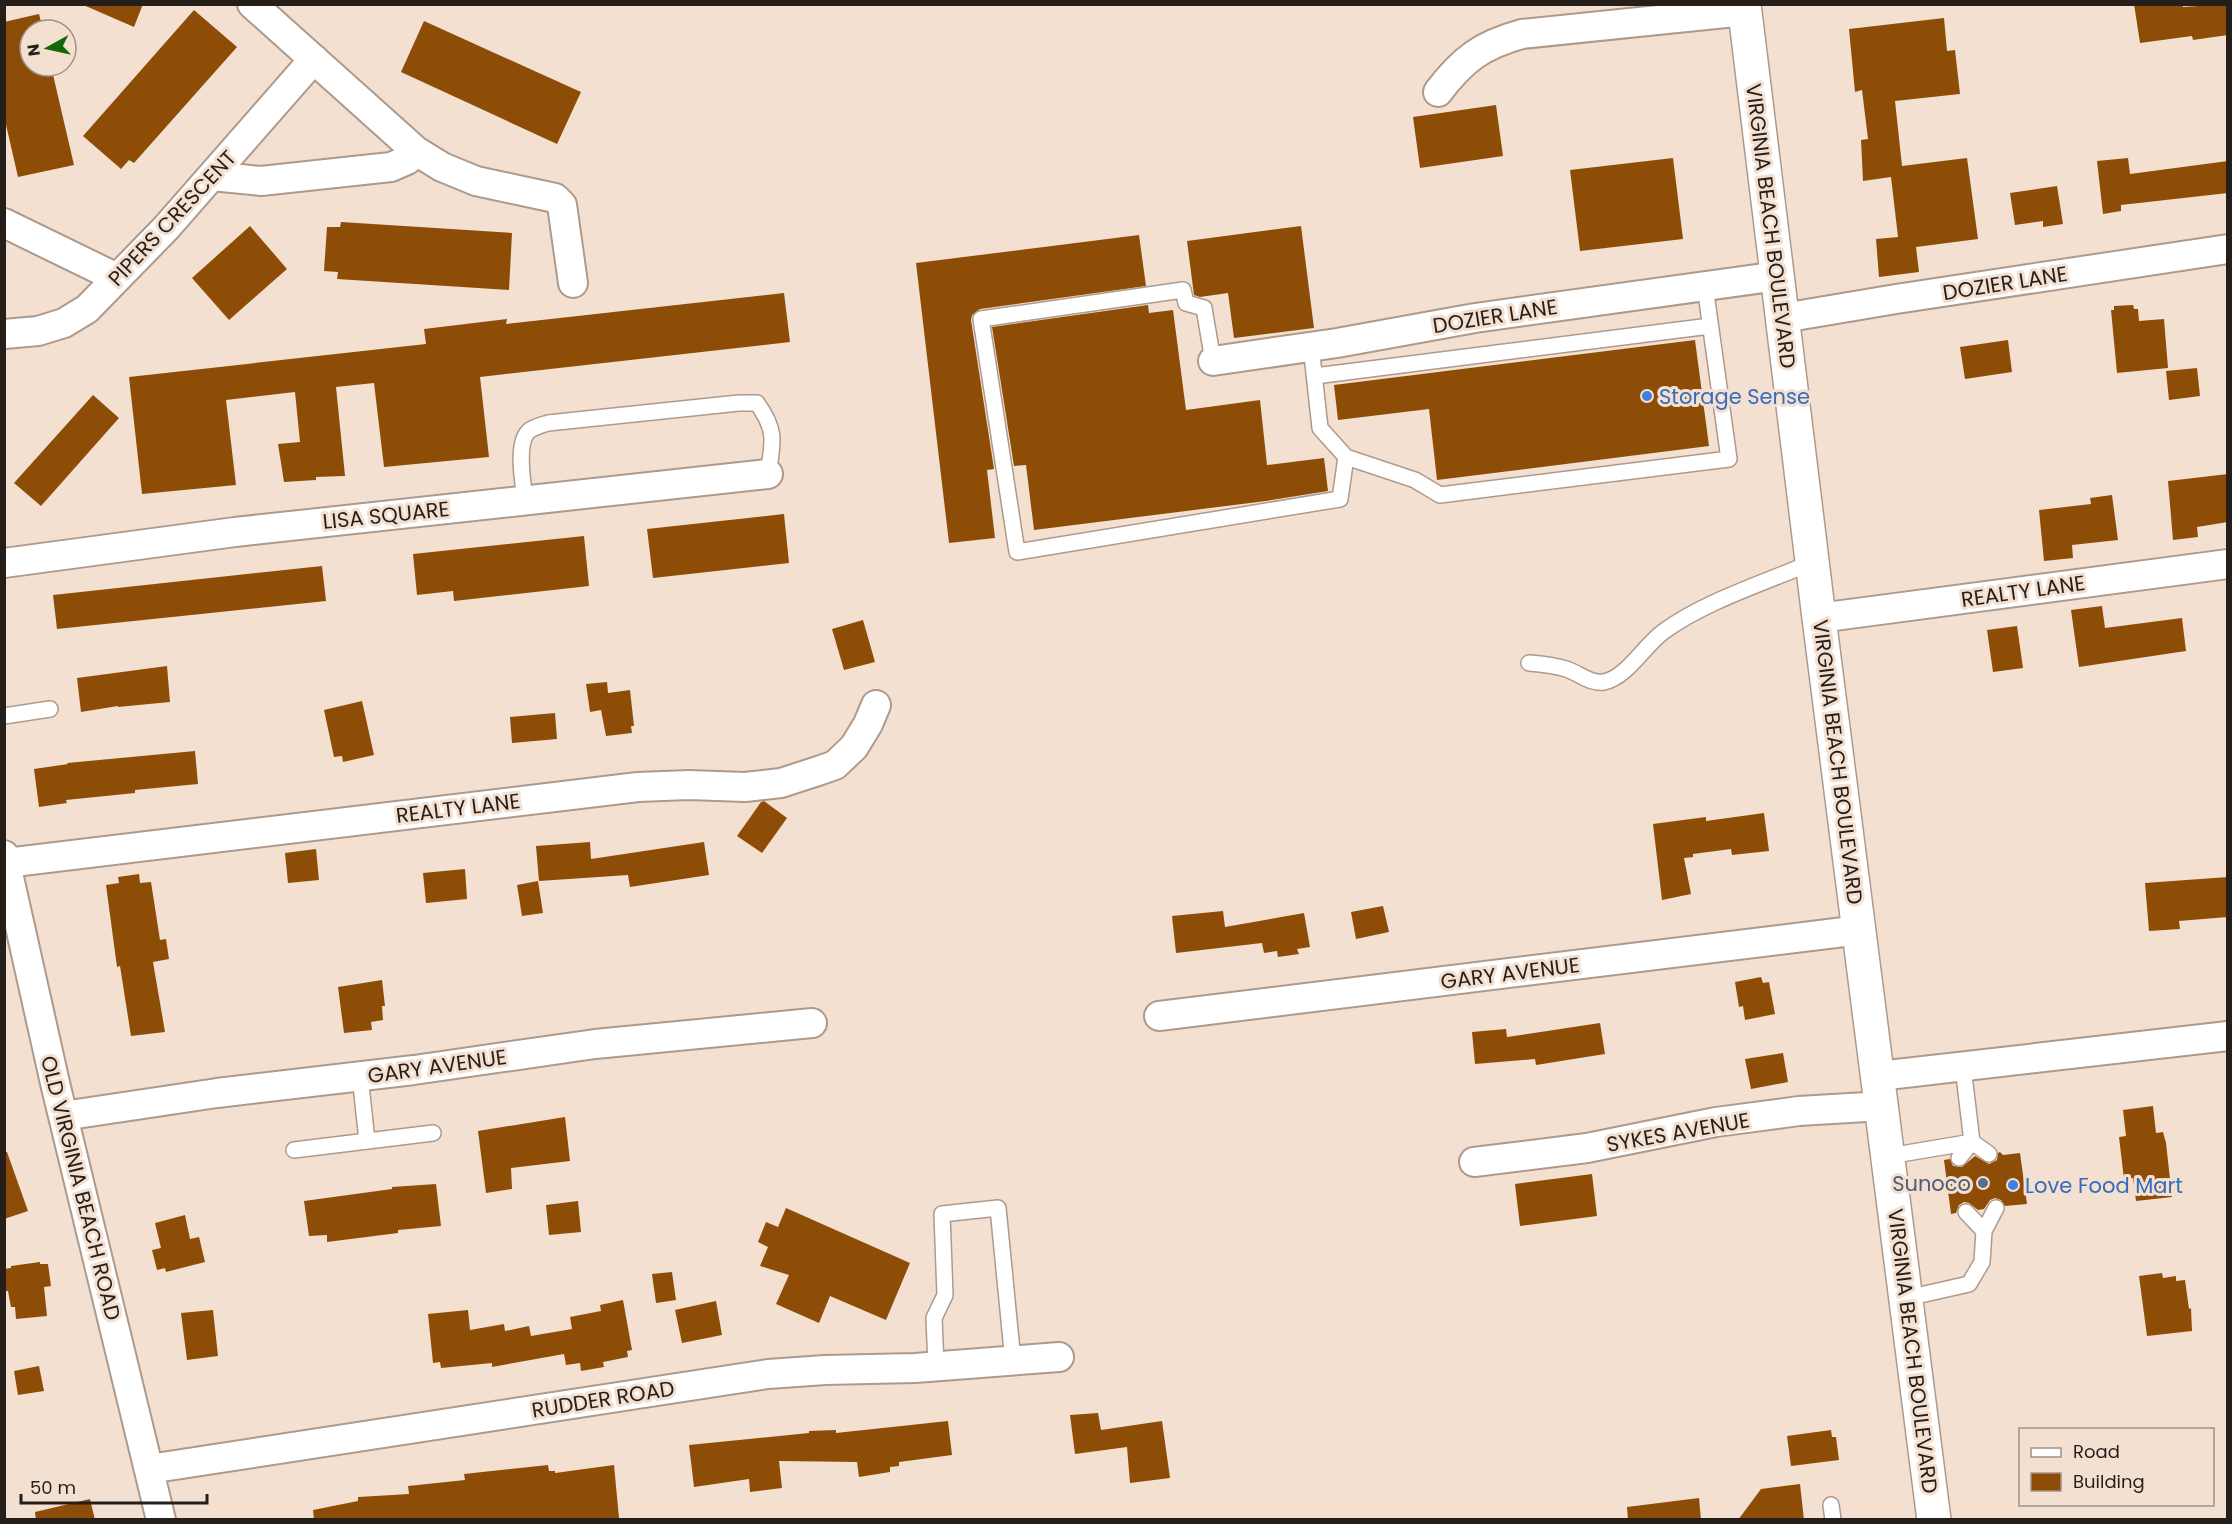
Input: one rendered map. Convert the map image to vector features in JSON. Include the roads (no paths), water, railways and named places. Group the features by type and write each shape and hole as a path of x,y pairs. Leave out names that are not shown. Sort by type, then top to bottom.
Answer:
{"main road":[{"name":"VIRGINIA BEACH BOULEVARD","path":"1744,8 1934,1520"}],"street":[{"path":"252,4 416,151 442,167 476,181 555,198 562,205 573,283"},
{"path":"1438,92 1454,71 1474,53 1497,41 1522,33 1744,8"},
{"name":"PIPERS CRESCENT","path":"4,334 38,331 64,323 87,309 166,228 314,59"},
{"path":"212,176 261,181 391,167 407,160 416,151"},
{"path":"4,223 117,278"},
{"name":"DOZIER LANE","path":"1783,318 2228,249"},
{"name":"DOZIER LANE","path":"1213,361 1475,318 1778,276"},
{"name":"LISA SQUARE","path":"4,563 235,532 768,474"},
{"name":"REALTY LANE","path":"1819,618 2228,564"},
{"name":"REALTY LANE","path":"5,859 638,787 689,785 745,788 781,783 835,765 854,747 876,705"},
{"name":"OLD VIRGINIA BEACH ROAD","path":"5,859 63,1116 161,1520"},
{"name":"GARY AVENUE","path":"1160,1016 1860,930"},
{"name":"GARY AVENUE","path":"63,1116 595,1044 812,1023"},
{"name":"SYKES AVENUE","path":"1474,1162 1587,1148 1728,1121 1799,1112 1963,1067 2228,1036"},
{"name":"RUDDER ROAD","path":"149,1468 768,1374 936,1366 1059,1357"}],"lane":[{"path":"1311,346 1320,428 1346,457 1415,480 1440,495 1729,459 1705,286"},
{"path":"1213,361 1204,308 1186,303 1183,290 981,319 1017,552 1340,499 1346,457"},
{"path":"1315,376 1710,326"},
{"path":"525,499 521,458 524,438 528,431 548,423 739,403 757,404 768,418 774,436 768,474"},
{"path":"1529,663 1547,664 1569,670 1587,680 1601,683 1614,679 1624,673 1636,656 1661,633 1690,615 1813,562"},
{"path":"4,716 50,709"},
{"path":"1959,1158 1972,1142 1963,1067"},
{"path":"360,1076 367,1141"},
{"path":"294,1150 433,1133"},
{"path":"1889,1156 1972,1142 1989,1154"},
{"path":"936,1366 934,1318 945,1295 942,1214 998,1208 1013,1360"},
{"path":"1906,1298 1969,1284 1982,1262 1984,1231 1996,1208"},
{"path":"1966,1212 1984,1231"}],"place":[{"name":"Storage Sense","path":"1647,396"},
{"name":"Sunoco","path":"1983,1183"},
{"name":"Love Food Mart","path":"2013,1185"}]}
